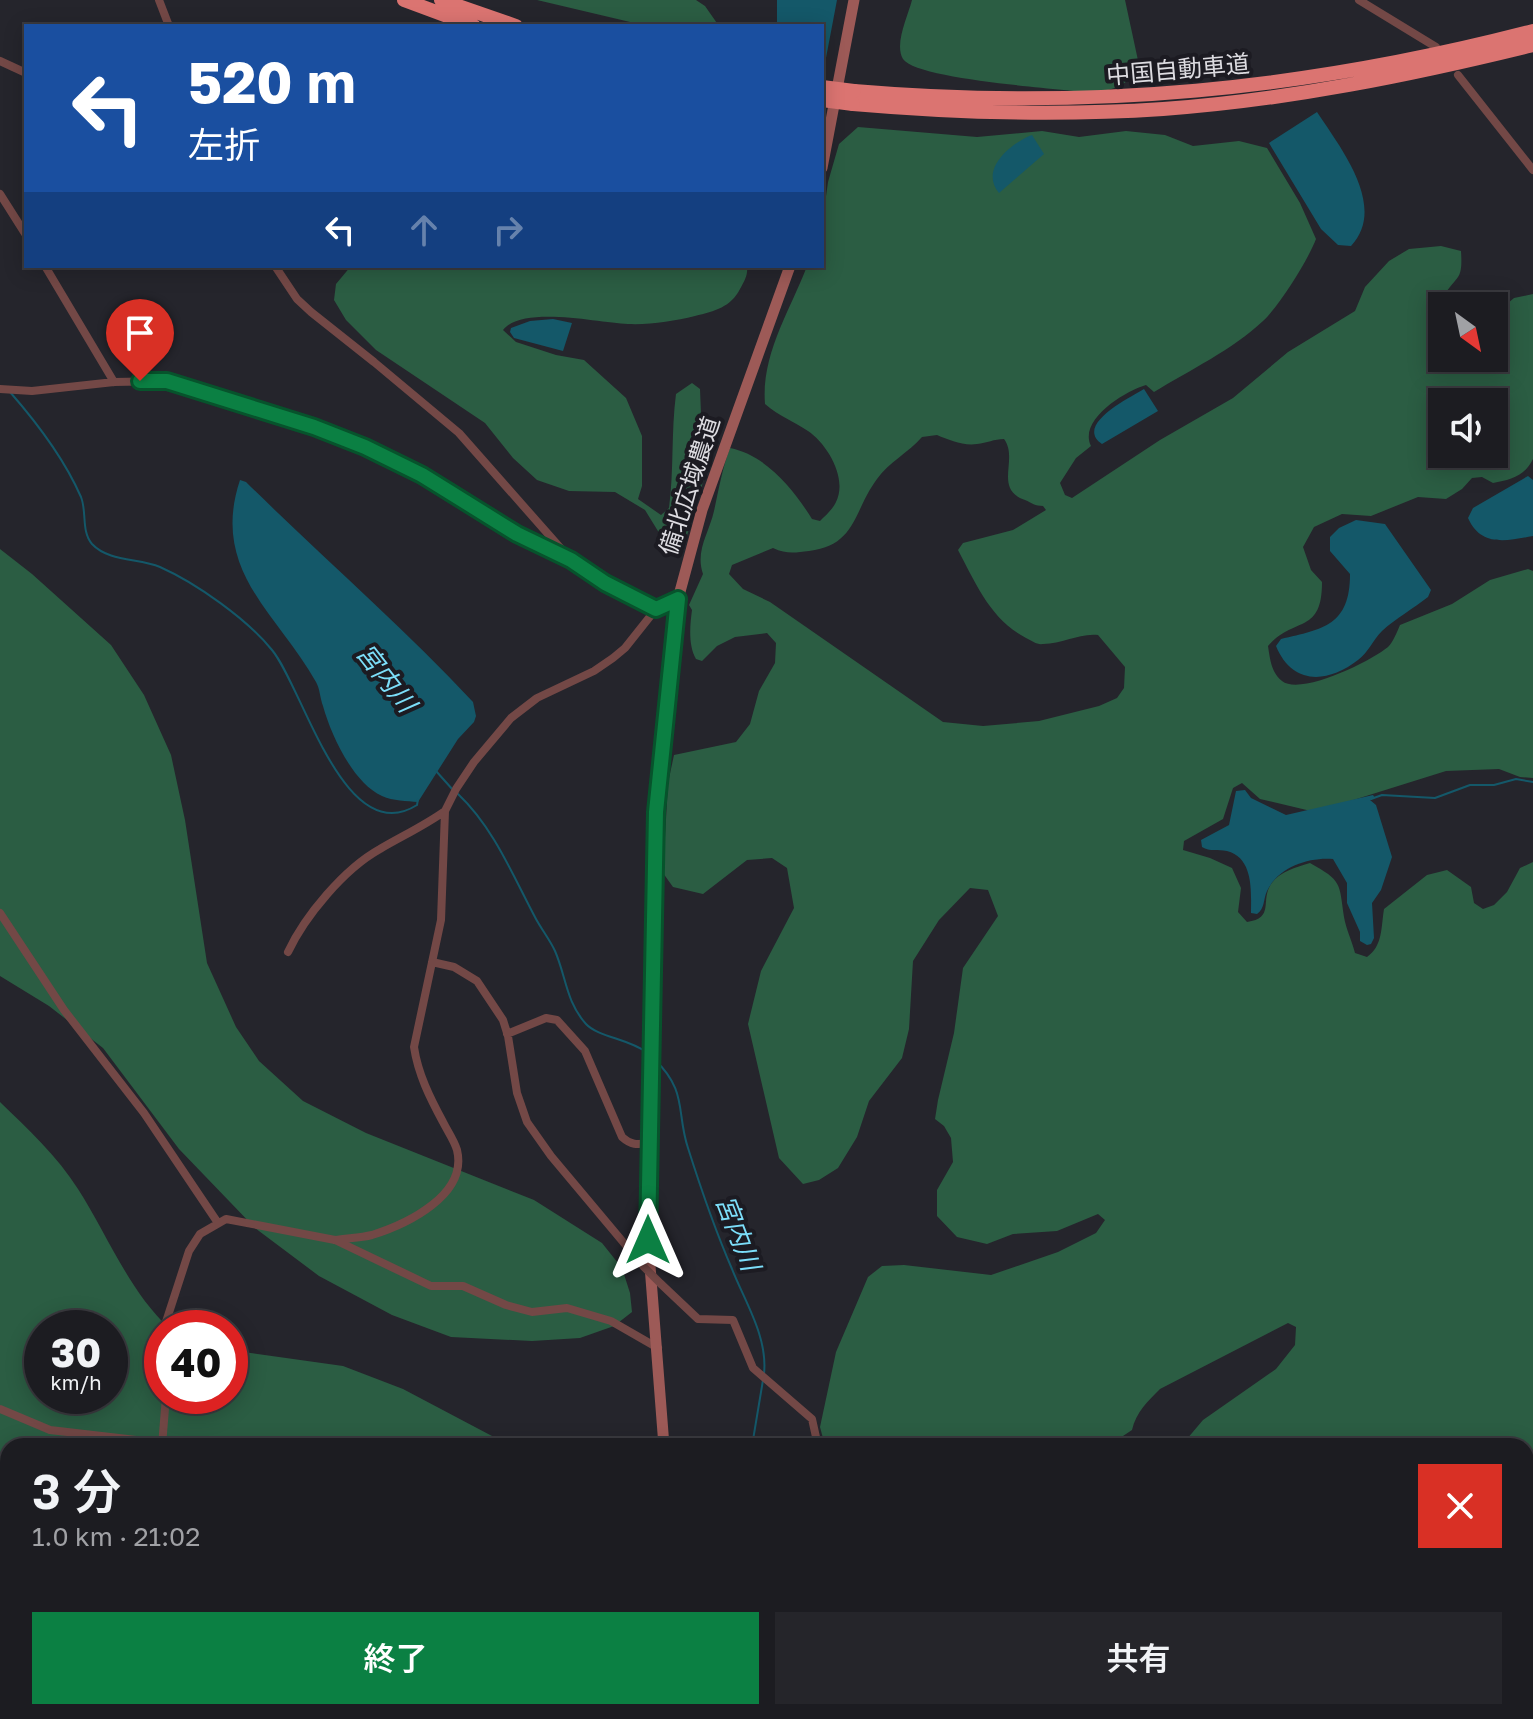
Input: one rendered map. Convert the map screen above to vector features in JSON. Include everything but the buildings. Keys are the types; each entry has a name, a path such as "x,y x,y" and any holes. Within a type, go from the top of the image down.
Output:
{"highway":[{"path":"404,0 469,24"},
{"path":"441,0 510,24"},
{"name":"中国自動車道","path":"824,100 998,100 1165,95 1299,80 1369,68 1533,31"},
{"name":"中国自動車道","path":"824,88 854,98 1000,114 1164,109 1387,78 1533,45"}],"street":[{"path":"159,0 168,24"},
{"path":"824,158 854,0"},
{"path":"1359,0 1436,47"},
{"path":"0,61 24,72"},
{"path":"1458,75 1533,170"},
{"path":"0,194 24,232"},
{"path":"48,268 114,382"},
{"path":"276,268 297,299 311,312 459,433 571,560"},
{"name":"備北広域農道","path":"664,1438 648,1240 649,1065 656,812 678,599 702,510 789,268"},
{"path":"0,389 32,391 114,382 167,381 238,402 352,442 422,475 517,534 571,560 595,577 656,609"},
{"path":"335,1240 388,1230 437,1202 457,1171 453,1139 424,1084 414,1047 441,920 445,811 456,789 511,718 537,698 594,671 613,658 625,648 656,609 678,599"},
{"path":"288,952 303,927 347,874 379,849 396,842 445,811"},
{"path":"0,913 64,1010 144,1113 218,1223"},
{"path":"432,962 454,967 477,981 503,1020 517,1093 527,1122 551,1156 644,1267 698,1319 733,1320 753,1368 812,1419 816,1438"},
{"path":"507,1034 546,1018 557,1020 585,1051 622,1137 637,1145 648,1143"},
{"path":"169,1310 189,1251 200,1234 226,1219 335,1240 431,1286 463,1286 506,1305 532,1312 567,1308 611,1321 658,1348"},
{"path":"0,1409 50,1430 114,1438"},
{"path":"162,1438 164,1414"}],"green space":[{"path":"537,0 696,0 705,6 718,24 639,24"},
{"path":"912,0 1125,0 1139,65 1121,85 1095,93 935,73 914,66 903,59 901,53 901,38"},
{"path":"858,127 977,137 1042,131 1079,137 1126,131 1165,135 1193,146 1239,141 1267,148 1300,203 1316,239 1307,258 1270,314 1238,341 1154,392 1146,385 1127,393 1097,417 1091,426 1091,446 1076,458 1060,483 1065,495 1072,498 1160,440 1233,398 1288,352 1355,311 1365,287 1389,261 1409,249 1441,246 1461,251 1460,273 1447,292 1428,292 1428,372 1508,372 1508,303 1514,298 1533,294 1533,459 1530,465 1516,476 1499,482 1493,483 1482,477 1472,478 1446,499 1418,497 1371,516 1342,514 1314,527 1303,547 1311,570 1322,582 1317,610 1312,618 1287,631 1268,646 1273,669 1282,681 1304,684 1319,681 1379,653 1390,645 1400,625 1452,604 1490,580 1528,569 1533,571 1533,778 1499,769 1446,771 1315,812 1260,799 1242,783 1233,788 1223,819 1184,841 1183,850 1232,868 1241,888 1238,912 1247,922 1256,920 1264,913 1268,890 1279,876 1310,863 1334,879 1355,953 1367,957 1379,942 1384,909 1427,875 1447,870 1471,887 1474,903 1483,909 1494,905 1507,892 1520,868 1533,862 1533,1438 1188,1438 1203,1420 1276,1369 1295,1345 1296,1327 1288,1323 1160,1389 1139,1412 1132,1430 1120,1438 823,1438 820,1427 836,1352 868,1277 882,1266 904,1265 991,1275 1058,1252 1096,1233 1105,1220 1098,1214 1057,1231 1013,1234 987,1244 957,1237 937,1216 937,1190 953,1162 951,1138 935,1119 954,1033 963,968 998,916 988,890 970,888 939,920 913,961 909,1029 902,1058 869,1101 857,1137 838,1168 819,1180 803,1184 779,1158 748,1024 761,971 794,908 787,868 772,858 747,860 703,894 673,887 663,873 668,783 674,755 736,742 750,724 759,691 775,663 776,643 767,633 735,637 717,646 702,661 696,659 692,648 692,610 689,605 703,574 702,550 730,448 755,458 778,475 812,519 820,521 833,507 839,493 834,462 822,444 808,431 765,404 767,368 772,350 806,268 824,268 824,211 839,144","holes":["937,435 967,444 1004,439 1009,455 1010,489 1046,510 1013,530 963,543 958,550 971,576 1003,621 1037,643 1050,644 1098,635 1125,667 1124,688 1117,698 1099,706 1039,721 983,726 943,722 770,602 743,589 729,574 732,565 773,548 799,552 836,542 852,525 882,473 922,437"]},
{"path":"349,268 747,268 745,280 732,300 702,314 636,324 562,317 527,318 503,330 516,342 584,360 626,398 642,436 642,486 638,499 661,515 669,508 676,394 692,383 700,389 701,414 710,422 715,434 686,538 671,540 661,536 645,510 615,492 569,491 537,480 513,458 485,423 376,350 346,320 334,300 336,284"},
{"path":"0,549 111,645 144,695 171,755 185,820 207,963 236,1027 259,1061 303,1101 366,1133 534,1200 602,1243 622,1268 632,1312 614,1326 580,1338 532,1341 451,1337 392,1315 319,1276 255,1228 179,1149 103,1048 49,1006 0,976"},
{"path":"0,1102 42,1143 70,1177 130,1280 153,1310 144,1310 144,1414 248,1414 248,1353 343,1366 403,1389 496,1438 0,1438"}],"water":[{"path":"777,0 837,0 824,68 824,24 777,24"},
{"path":"1317,112 1348,159 1363,196 1365,214 1361,230 1351,246 1338,245 1321,229 1269,143"},
{"path":"1032,135 1044,154 999,193 994,184 995,166 1015,144"},
{"path":"553,319 572,323 563,351 514,338 510,332 511,328 530,321"},
{"path":"1144,389 1158,411 1102,444 1095,437 1099,421 1117,405"},
{"path":"1528,476 1533,480 1533,536 1495,540 1480,534 1468,518 1473,508"},
{"path":"240,480 246,482 389,618 473,702 474,722 458,739 418,802 382,796 362,781 345,757 332,730 316,682 252,589 234,540 233,512"},
{"path":"1356,520 1385,524 1431,590 1428,597 1387,626 1362,657 1346,668 1323,676 1301,674 1291,668 1276,646 1281,639 1322,627 1340,614 1349,591 1350,574 1330,551 1330,537 1339,528"},
{"path":"1245,790 1251,798 1286,815 1373,795 1375,798 1370,800 1376,805 1392,857 1381,890 1372,903 1374,938 1371,944 1360,941 1360,932 1347,903 1347,883 1333,859 1304,862 1286,870 1267,891 1260,912 1251,913 1249,877 1242,861 1227,851 1205,849 1201,840 1229,825 1236,791"}],"waterway":[{"name":"宮内川","path":"10,392 31,416 67,469 81,497 86,533 92,544 115,557 152,564 174,574 205,592 249,626 272,650 284,669 329,759 347,786 368,805 391,813 417,805 418,799"},
{"name":"宮内川","path":"436,771 453,790"},
{"path":"1371,799 1382,795 1435,798 1470,785 1494,785 1516,779 1533,782"},
{"name":"宮内川","path":"458,794 471,807 502,853 555,951 579,1016 591,1028 646,1052"},
{"name":"宮内川","path":"654,1059 677,1092 684,1135 703,1194 759,1333 764,1374"},
{"name":"宮内川","path":"753,1438 763,1380"}],"route":[{"path":"140,381 167,381 314,427 365,447 422,475 536,545 571,560 627,596 656,609 678,599 656,812 648,1240"}]}
